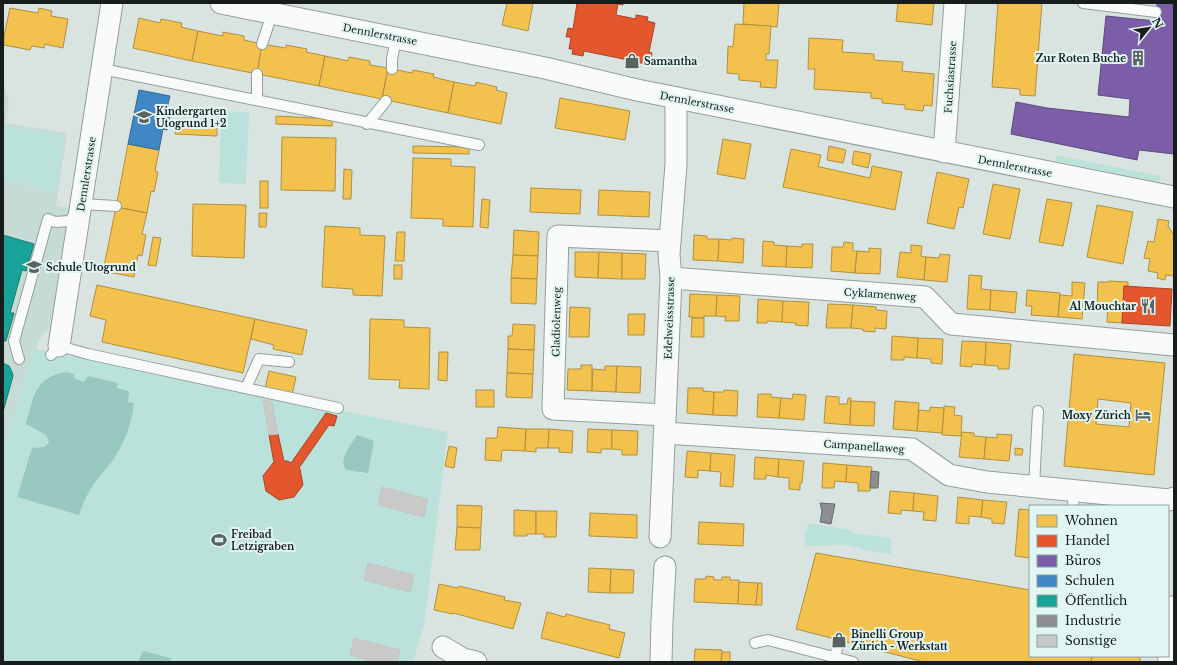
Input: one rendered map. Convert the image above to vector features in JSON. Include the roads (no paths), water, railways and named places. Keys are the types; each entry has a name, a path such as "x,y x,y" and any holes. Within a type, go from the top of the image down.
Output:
{"street":[{"name":"Dennlerstrasse","path":"55,350 81,204 112,3"},
{"name":"Dennlerstrasse","path":"221,3 545,68 676,98 1174,197"},
{"name":"Fuchsiastrasse","path":"944,152 955,3"},
{"name":"Edelweissstrasse","path":"660,538 671,278 670,241 676,164 676,98"},
{"name":"Gladiolenweg","path":"665,424 554,409 558,236 670,241"},
{"name":"Cyklamenweg","path":"671,278 925,297 951,324 1174,346"},
{"name":"Campanellaweg","path":"665,424 912,449 949,475 987,482 1034,486 1073,498 1169,500 1174,498"},
{"path":"662,662 662,621 665,566"},
{"path":"1169,662 1174,607"},
{"path":"444,647 463,659 476,662"}],"lane":[{"path":"1083,3 1156,12"},
{"path":"262,44 272,14"},
{"path":"392,69 392,59 396,38"},
{"path":"102,69 367,124 479,145"},
{"path":"257,74 257,100"},
{"path":"367,124 386,101"},
{"path":"19,359 14,341 48,219 55,222 70,221 81,204 116,206"},
{"path":"55,350 88,354 338,408"},
{"path":"246,388 259,359 288,362"},
{"path":"1034,486 1038,411"},
{"path":"755,643 768,640 853,662"},
{"path":"835,657 839,640"}],"place":[{"name":"Zur Roten Buche","path":"1138,58"},
{"name":"Samantha","path":"632,61"},
{"name":"Kindergarten Utogrund 1+2","path":"144,117"},
{"name":"Schule Utogrund","path":"34,267"},
{"name":"Al Mouchtar","path":"1148,306"},
{"name":"Moxy Zürich","path":"1143,415"},
{"name":"Freibad Letzigraben","path":"219,540"},
{"name":"Binelli Group Zürich - Werkstatt","path":"839,640"}]}
